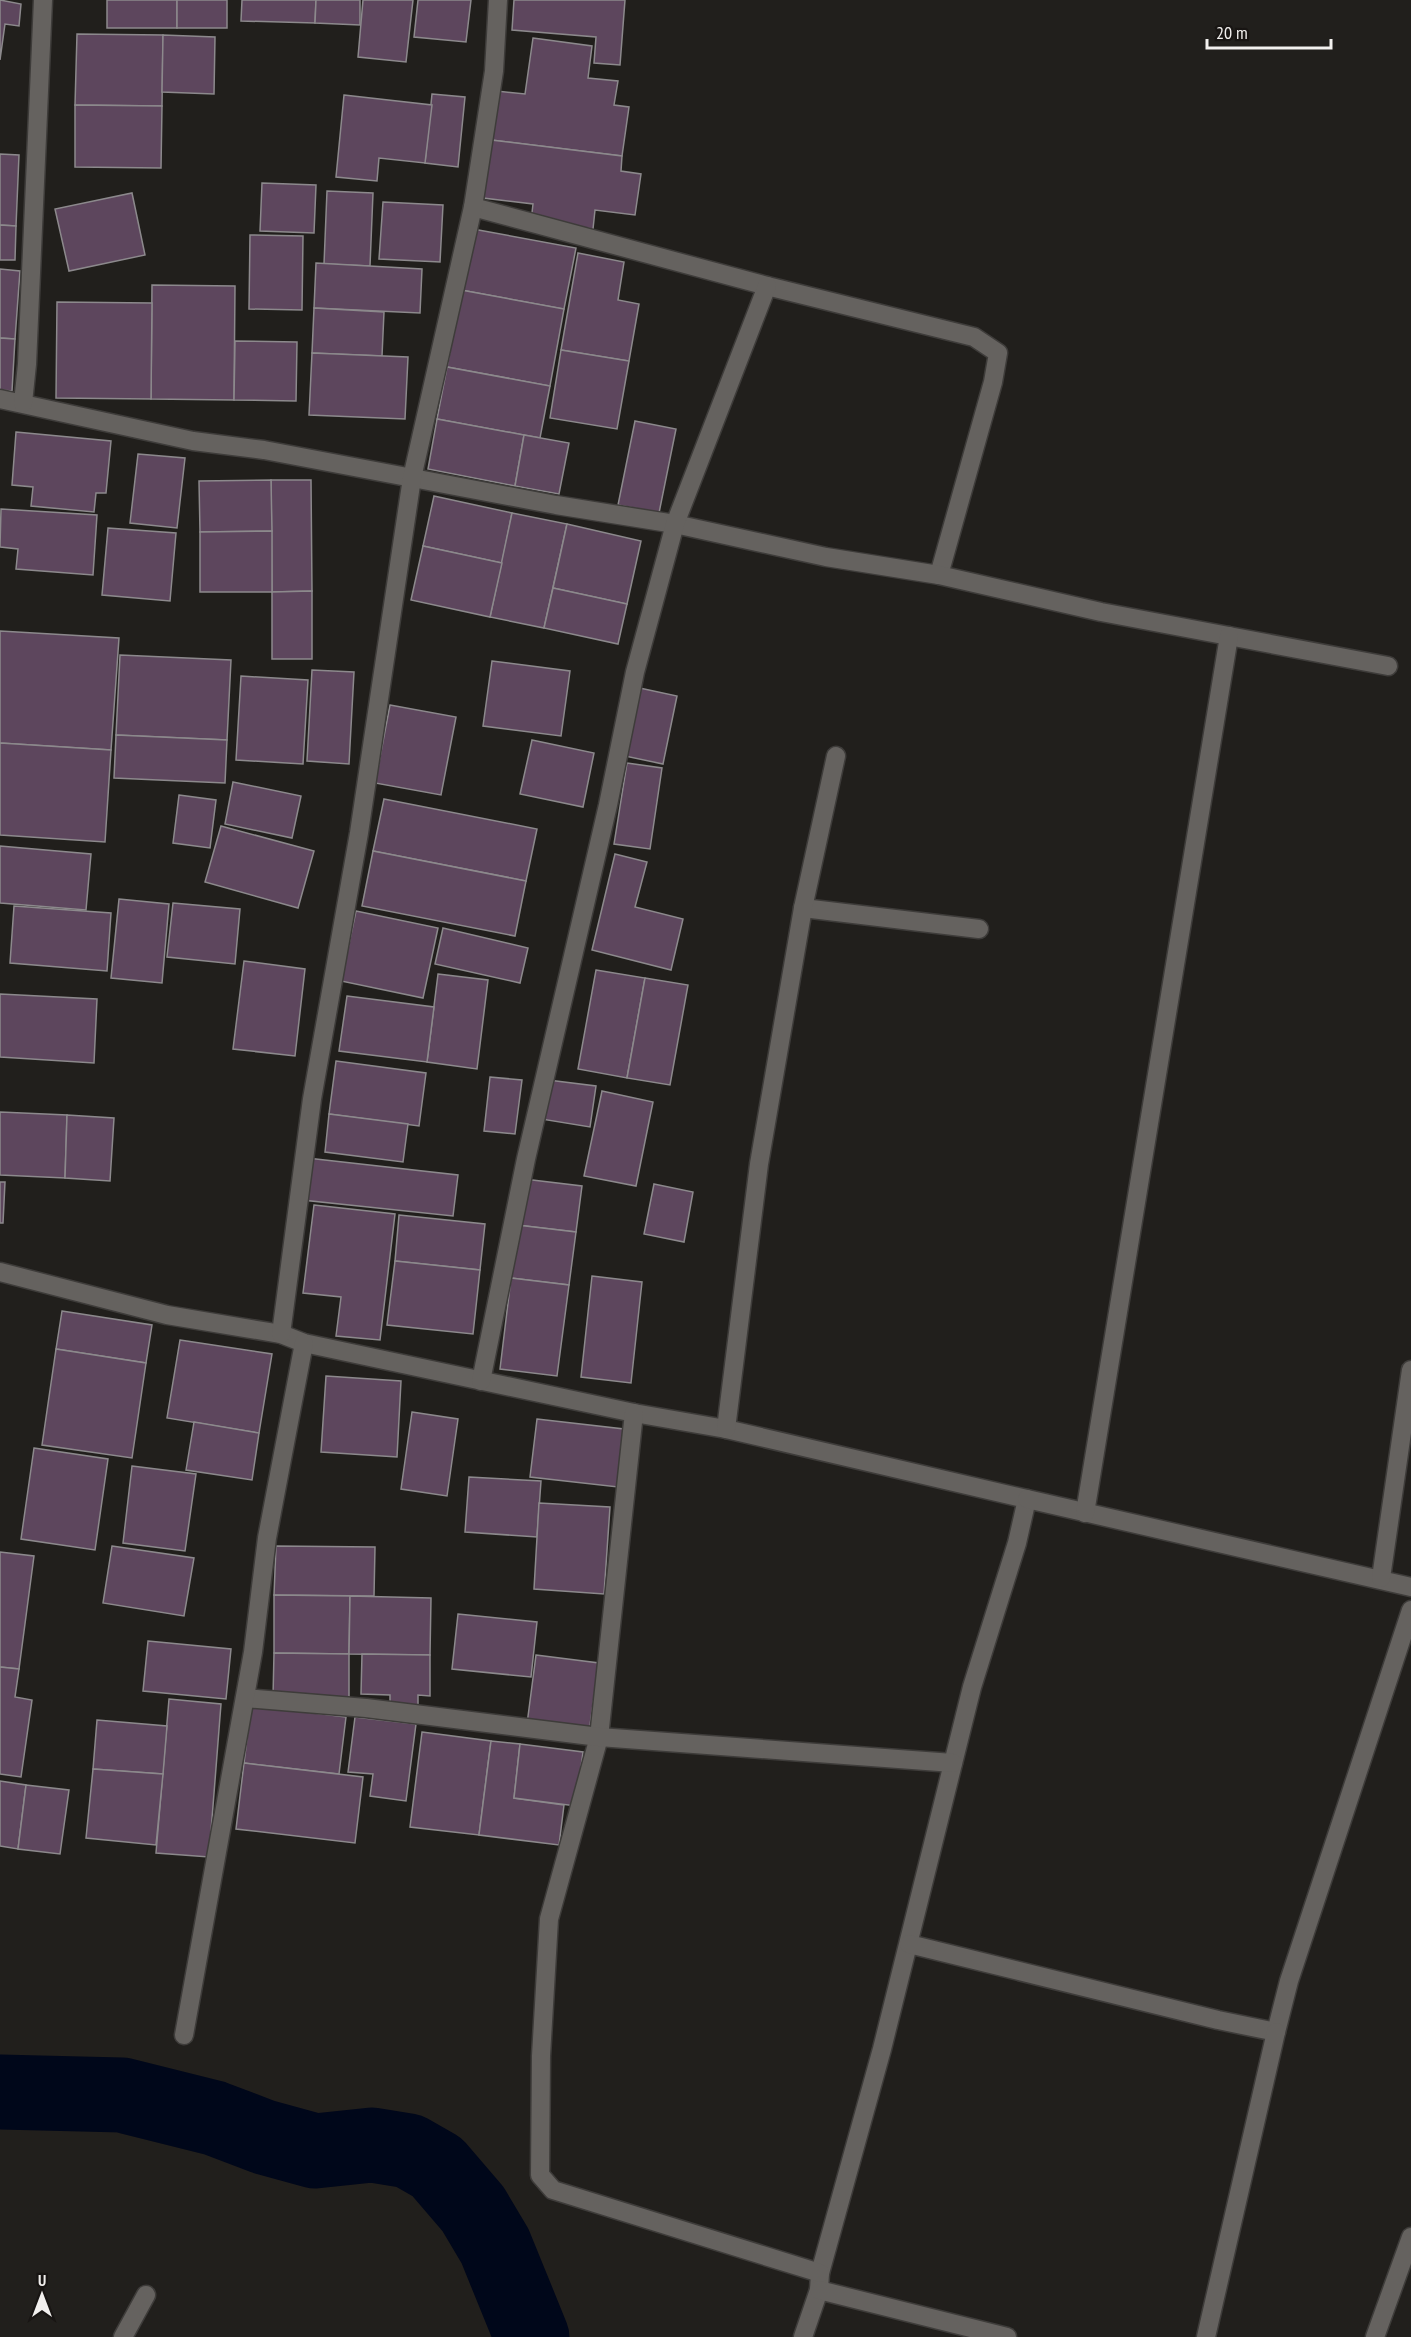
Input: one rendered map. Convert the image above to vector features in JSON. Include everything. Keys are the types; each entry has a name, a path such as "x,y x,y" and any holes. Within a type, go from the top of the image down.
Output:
{"street":[{"path":"23,403 44,0"},
{"path":"281,1334 312,1099 359,833 412,478 474,207 494,71 498,0"},
{"path":"474,207 767,286 974,337 998,353 993,382 939,575"},
{"path":"481,1381 526,1159 608,805 635,672 675,524 767,286"},
{"path":"0,399 193,441 264,450 675,524 826,557 939,575 1101,612 1388,666"},
{"path":"1085,1513 1229,636"},
{"path":"726,1429 759,1164 803,908 837,756"},
{"path":"803,908 979,929"},
{"path":"0,1272 167,1315 281,1334 304,1343 481,1381 634,1413 726,1429 1085,1513 1381,1578 1411,1587"},
{"path":"184,2035 245,1698 267,1538 304,1343"},
{"path":"1381,1578 1411,1370"},
{"path":"634,1413 599,1737 549,1919 541,2056 540,2175 553,2190 819,2282 1007,2337"},
{"path":"802,2337 819,2282 909,1944 972,1687 1017,1543 1027,1499"},
{"path":"1206,2337 1289,1982 1411,1610"},
{"path":"245,1698 366,1708 599,1737 953,1763"},
{"path":"909,1944 1218,2020 1276,2032"},
{"path":"1375,2337 1411,2237"},
{"path":"123,2337 146,2295"}],"building":[{"path":"0,0 21,4 19,26 5,24 0,60"},
{"path":"107,0 177,0 177,28 107,28"},
{"path":"177,0 227,0 227,28 177,28"},
{"path":"242,0 316,0 315,23 241,21"},
{"path":"316,0 360,0 360,25 315,23"},
{"path":"363,0 413,0 406,62 358,57"},
{"path":"418,0 471,0 466,42 414,37"},
{"path":"514,0 625,0 620,65 594,63 596,37 512,30"},
{"path":"77,34 163,35 162,106 75,105"},
{"path":"163,35 215,37 214,94 162,92"},
{"path":"533,38 592,46 588,78 618,81 614,105 629,107 622,156 491,140 497,91 525,94"},
{"path":"432,94 465,97 458,167 425,163"},
{"path":"344,95 432,105 425,163 379,158 377,181 336,177"},
{"path":"75,105 162,106 161,168 75,167"},
{"path":"491,140 622,156 621,171 641,174 635,215 595,210 593,229 531,221 533,204 483,198"},
{"path":"0,154 19,155 16,226 0,225"},
{"path":"262,183 316,185 314,233 260,231"},
{"path":"327,191 373,193 370,266 324,264"},
{"path":"132,193 145,255 69,271 55,209"},
{"path":"383,202 443,205 440,262 379,259"},
{"path":"0,225 16,226 15,260 0,260"},
{"path":"473,229 576,248 564,309 461,290"},
{"path":"250,235 303,236 302,310 249,309"},
{"path":"578,253 624,262 618,300 639,304 629,361 561,350"},
{"path":"316,263 422,269 420,313 314,308"},
{"path":"0,269 20,271 15,339 0,338"},
{"path":"152,285 235,286 234,400 151,399"},
{"path":"461,290 564,309 550,386 447,367"},
{"path":"57,302 152,303 151,399 56,398"},
{"path":"314,308 384,312 382,356 312,353"},
{"path":"0,338 15,339 12,391 0,390"},
{"path":"235,341 297,342 296,401 234,400"},
{"path":"561,350 629,361 617,429 550,418"},
{"path":"312,353 408,357 405,419 309,415"},
{"path":"447,367 550,386 540,438 437,419"},
{"path":"437,419 524,435 515,486 428,469"},
{"path":"635,421 676,429 659,513 618,505"},
{"path":"16,432 111,441 106,493 96,493 94,512 31,506 33,487 12,485"},
{"path":"524,435 569,443 559,494 515,486"},
{"path":"138,454 185,458 177,528 130,523"},
{"path":"271,480 311,480 312,591 272,592"},
{"path":"271,480 272,531 200,532 199,481"},
{"path":"434,496 512,513 502,563 423,546"},
{"path":"1,509 97,515 93,575 16,569 18,549 0,547"},
{"path":"512,513 567,524 544,628 490,617"},
{"path":"567,524 641,541 627,604 553,588"},
{"path":"108,528 176,533 170,601 102,595"},
{"path":"272,531 272,592 200,592 200,532"},
{"path":"423,546 502,563 490,617 411,600"},
{"path":"553,588 627,604 618,644 544,628"},
{"path":"312,591 312,659 272,659 272,592"},
{"path":"0,631 119,638 111,750 0,743"},
{"path":"120,655 231,660 227,740 116,735"},
{"path":"492,661 570,671 561,736 483,726"},
{"path":"312,670 354,672 349,764 307,761"},
{"path":"241,676 308,680 303,764 236,760"},
{"path":"635,687 677,696 663,764 620,755"},
{"path":"390,705 456,717 441,795 375,783"},
{"path":"116,735 227,740 225,783 114,778"},
{"path":"532,740 594,753 583,807 520,794"},
{"path":"0,743 111,750 105,842 0,835"},
{"path":"627,763 662,768 650,849 614,844"},
{"path":"233,782 301,796 292,838 225,824"},
{"path":"179,795 216,800 210,848 173,843"},
{"path":"384,799 537,829 526,881 373,851"},
{"path":"221,826 314,851 298,908 205,882"},
{"path":"0,846 91,854 86,910 0,903"},
{"path":"373,851 526,881 515,936 362,906"},
{"path":"615,854 647,862 635,907 683,919 671,970 592,950"},
{"path":"119,899 169,904 162,983 111,978"},
{"path":"173,903 240,909 235,964 167,957"},
{"path":"14,906 111,913 107,971 10,963"},
{"path":"356,911 438,928 423,998 341,981"},
{"path":"443,928 528,948 520,983 435,964"},
{"path":"244,961 305,969 295,1056 233,1049"},
{"path":"596,970 645,978 627,1078 578,1069"},
{"path":"438,974 488,980 477,1069 427,1062"},
{"path":"645,978 688,985 670,1085 627,1078"},
{"path":"0,994 97,999 94,1063 0,1057"},
{"path":"347,996 434,1007 427,1062 339,1051"},
{"path":"336,1061 426,1073 419,1126 329,1114"},
{"path":"490,1077 522,1080 515,1134 484,1131"},
{"path":"548,1080 596,1086 590,1127 541,1119"},
{"path":"602,1091 653,1102 636,1186 584,1176"},
{"path":"0,1112 67,1115 65,1178 0,1175"},
{"path":"329,1114 408,1124 403,1162 325,1152"},
{"path":"67,1115 114,1118 110,1181 65,1178"},
{"path":"307,1158 458,1175 453,1216 302,1200"},
{"path":"524,1179 582,1186 576,1232 517,1225"},
{"path":"0,1182 5,1182 3,1223 0,1223"},
{"path":"654,1184 693,1192 684,1242 644,1234"},
{"path":"314,1205 395,1214 380,1340 336,1336 341,1297 303,1293"},
{"path":"399,1215 485,1224 480,1270 395,1261"},
{"path":"517,1225 576,1232 569,1285 511,1278"},
{"path":"395,1261 480,1270 473,1334 387,1325"},
{"path":"592,1276 642,1282 631,1383 581,1377"},
{"path":"511,1278 569,1285 557,1376 500,1369"},
{"path":"62,1311 152,1325 146,1363 56,1349"},
{"path":"180,1340 272,1354 259,1433 167,1418"},
{"path":"56,1349 146,1363 132,1458 42,1445"},
{"path":"326,1376 401,1381 397,1457 321,1452"},
{"path":"412,1412 458,1419 447,1496 401,1489"},
{"path":"537,1419 624,1429 618,1487 530,1477"},
{"path":"194,1422 259,1433 252,1480 186,1470"},
{"path":"34,1448 108,1459 95,1550 21,1539"},
{"path":"132,1466 196,1474 185,1551 123,1543"},
{"path":"469,1477 541,1481 537,1537 465,1532"},
{"path":"539,1503 610,1507 604,1594 534,1589"},
{"path":"112,1546 194,1558 184,1616 103,1603"},
{"path":"276,1546 375,1547 374,1596 274,1595"},
{"path":"0,1552 34,1556 19,1669 0,1667"},
{"path":"274,1595 350,1596 349,1654 274,1653"},
{"path":"350,1596 431,1598 430,1655 349,1654"},
{"path":"458,1614 537,1622 531,1677 452,1669"},
{"path":"148,1641 231,1649 226,1699 143,1691"},
{"path":"274,1653 349,1654 349,1697 273,1697"},
{"path":"362,1654 430,1655 430,1696 418,1695 418,1710 390,1710 390,1695 361,1694"},
{"path":"536,1655 599,1663 589,1732 527,1724"},
{"path":"0,1667 19,1669 15,1697 32,1700 21,1777 0,1774"},
{"path":"169,1699 221,1704 209,1857 156,1853"},
{"path":"251,1705 346,1717 339,1774 244,1763"},
{"path":"355,1717 416,1724 406,1801 370,1796 373,1774 348,1772"},
{"path":"97,1720 167,1726 163,1774 93,1769"},
{"path":"422,1732 491,1741 479,1835 410,1827"},
{"path":"491,1741 520,1744 514,1798 564,1805 559,1845 479,1835"},
{"path":"520,1744 583,1752 576,1806 514,1798"},
{"path":"244,1763 363,1777 355,1843 236,1829"},
{"path":"93,1769 163,1774 156,1845 86,1838"},
{"path":"0,1781 26,1785 18,1849 0,1846"},
{"path":"26,1785 69,1790 60,1854 18,1849"}],"waterway":[{"path":"0,2092 122,2095 214,2118 264,2137 315,2151 372,2145 409,2151 437,2167 473,2209 495,2246 532,2337"}]}
